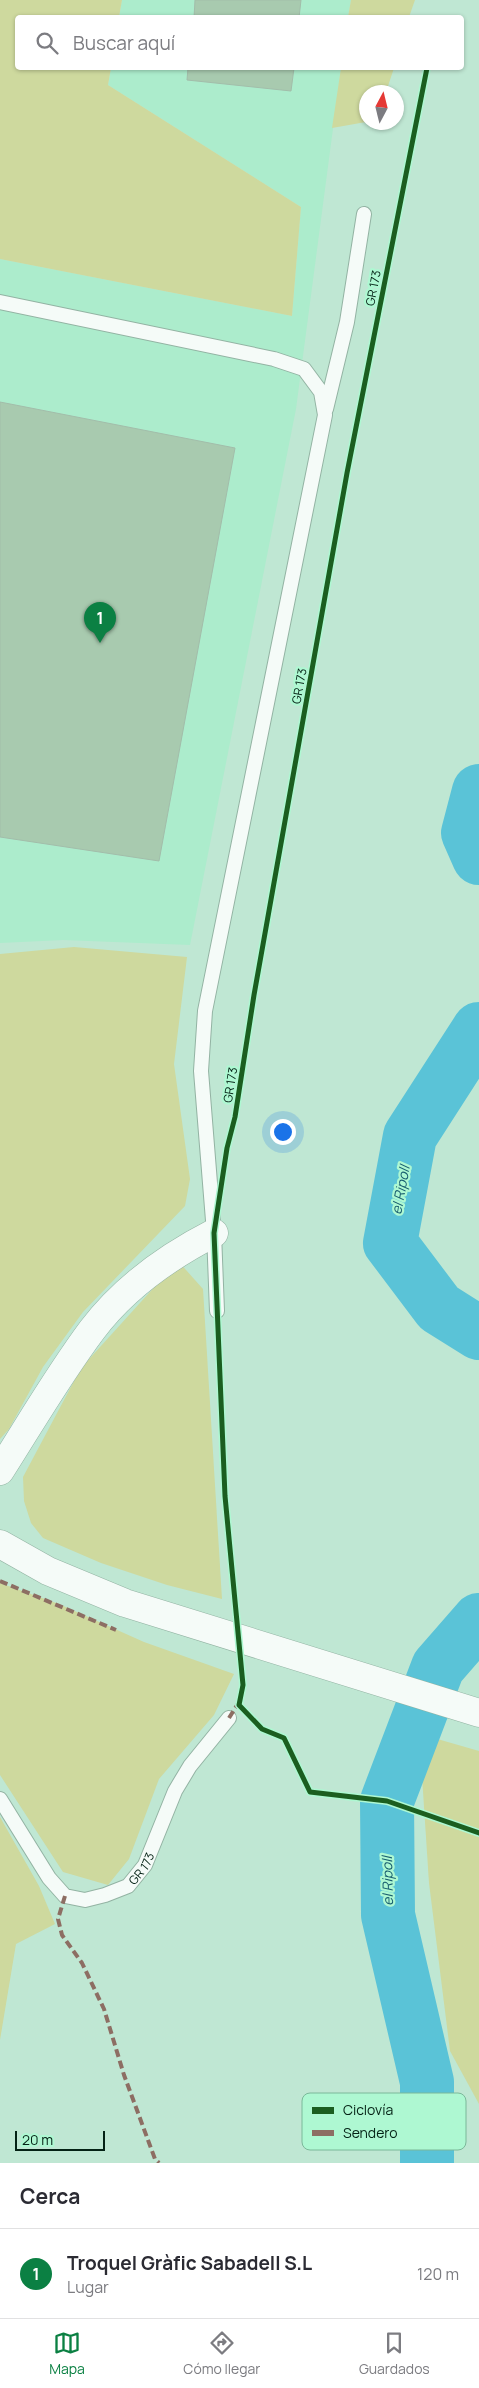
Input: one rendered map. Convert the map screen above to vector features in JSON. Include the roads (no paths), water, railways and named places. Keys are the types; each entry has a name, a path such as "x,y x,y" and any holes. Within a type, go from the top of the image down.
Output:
{"main road":[{"path":"0,1471 98,1323 120,1299 150,1273 191,1245 214,1233"},
{"path":"0,1544 48,1571 125,1603 479,1713"}],"lane":[{"path":"217,1311 214,1233 201,1071 205,1011 325,415 347,322 364,214"},
{"path":"0,302 274,359 304,369 321,392 325,415"},
{"name":"GR 173","path":"0,1799 49,1878 65,1896 85,1900 105,1895 128,1886 145,1865 175,1791 190,1766 229,1718"}],"waterway":[{"name":"el Ripoll","path":"479,791 468,833 479,858"},
{"name":"el Ripoll","path":"479,1029 410,1136 390,1243 439,1308 479,1333"},
{"name":"el Ripoll","path":"427,2093 427,2082 388,1915 387,1801 438,1667 479,1620"},
{"name":"el Ripoll","path":"427,2150 427,2163"}],"place":[{"name":"Troquel Gràfic Sabadell S.L","path":"100,643"}]}
